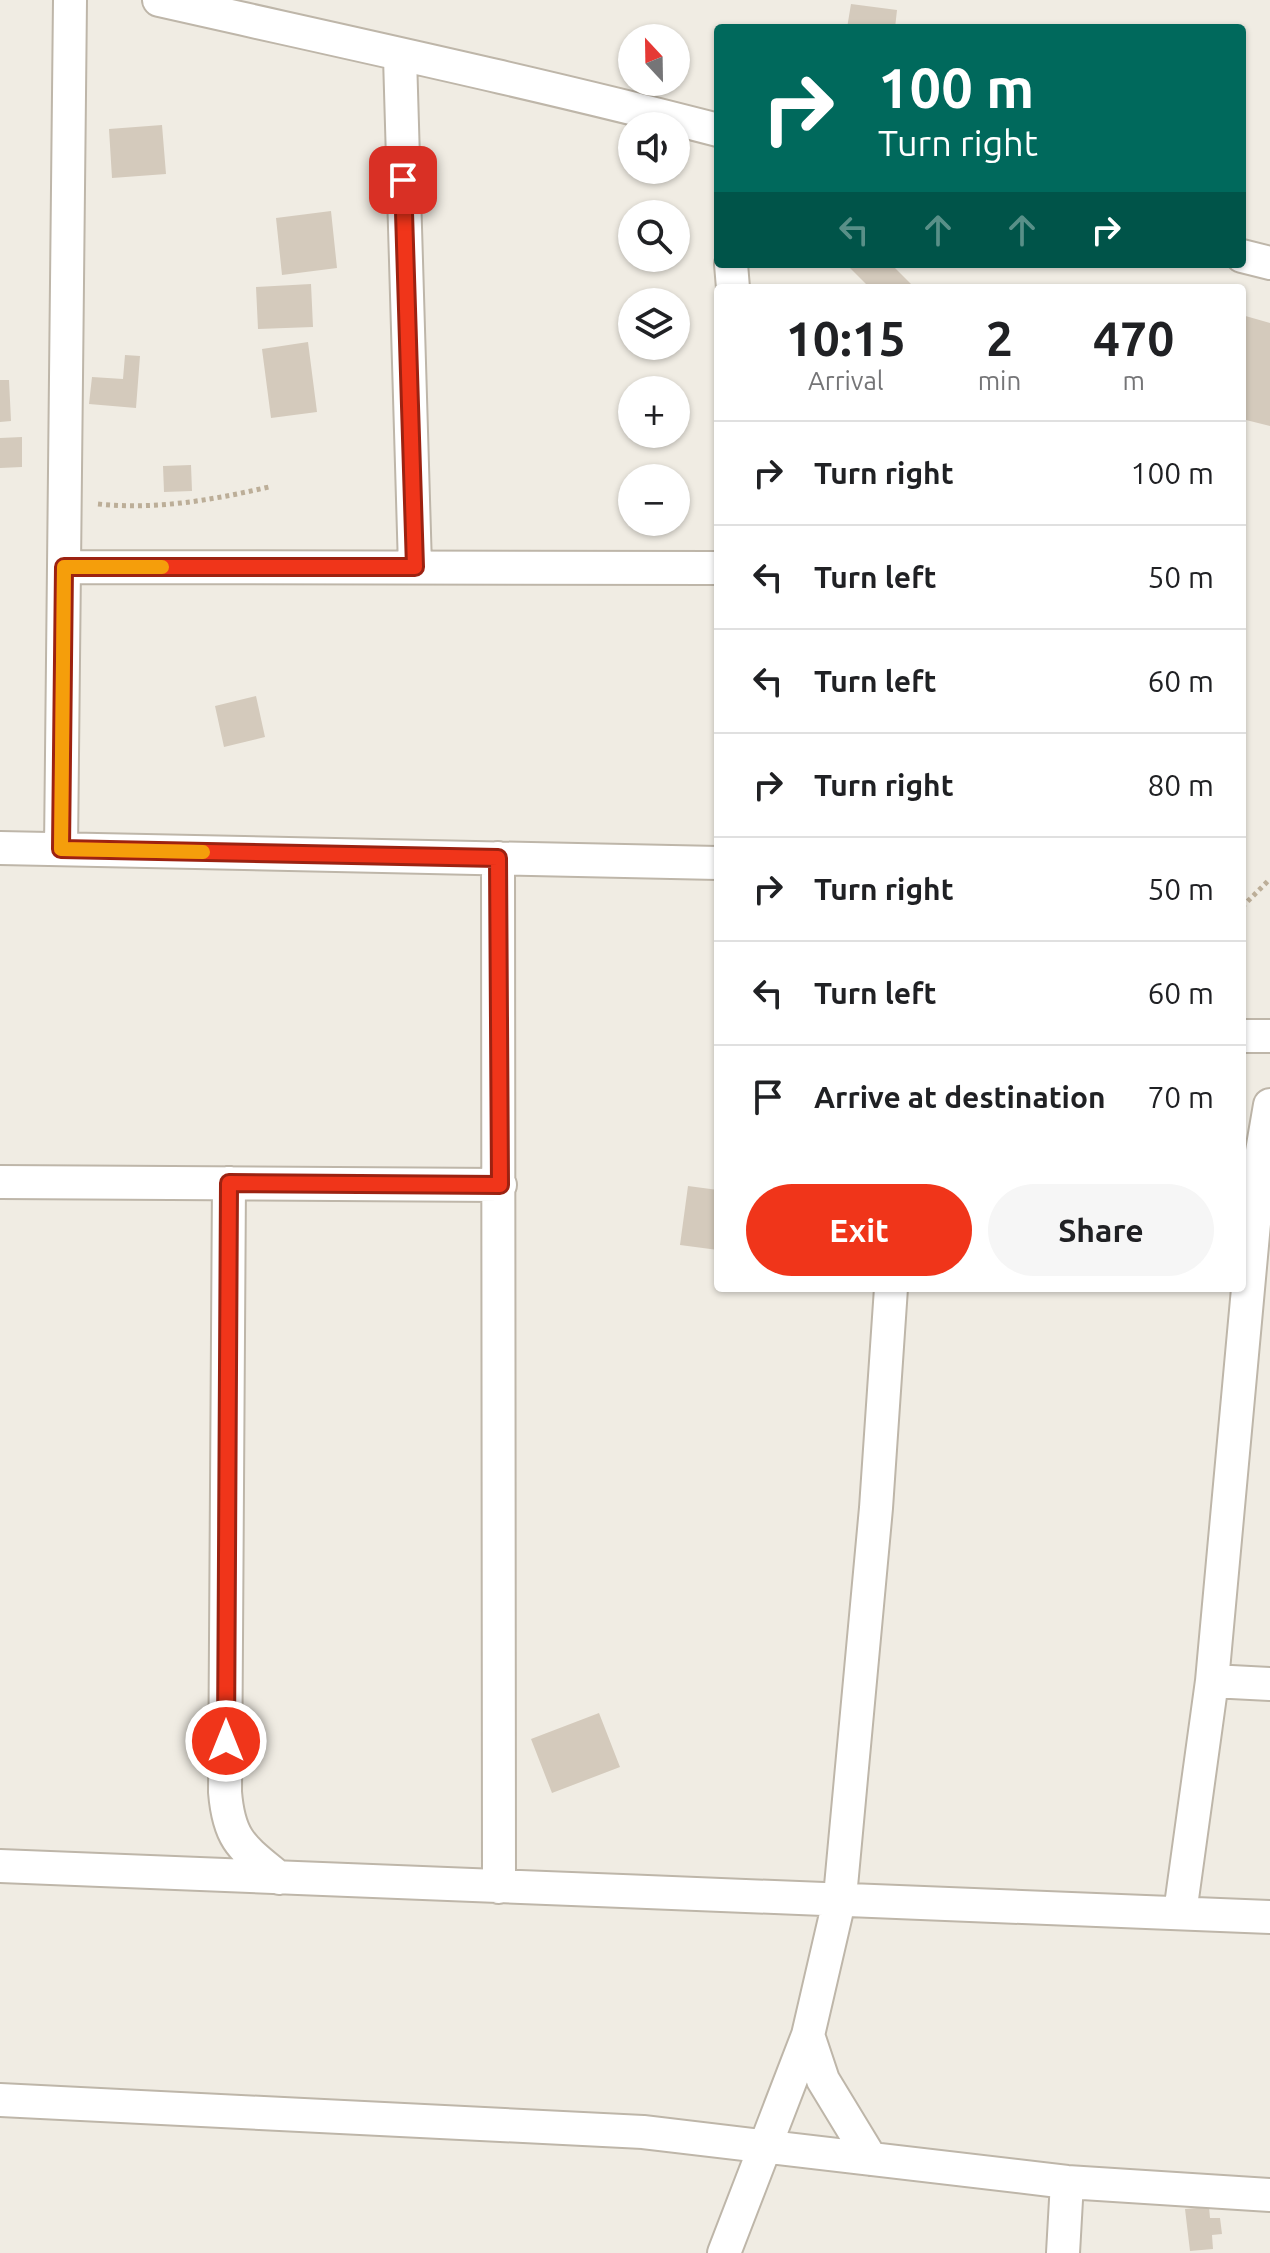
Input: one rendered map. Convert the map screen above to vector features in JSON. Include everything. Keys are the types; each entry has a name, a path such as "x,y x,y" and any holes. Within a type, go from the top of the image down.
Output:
{"street":[{"path":"61,849 70,0"},
{"path":"159,0 400,57 546,86 714,129"},
{"path":"400,57 415,567"},
{"path":"1246,257 1270,263"},
{"path":"64,567 714,568"},
{"path":"0,848 714,863"},
{"path":"498,858 499,1887"},
{"path":"1246,1036 1270,1036"},
{"path":"1180,1913 1212,1681 1259,1169 1270,1105"},
{"path":"0,1182 500,1185"},
{"path":"229,1183 225,1792 228,1823 238,1845 279,1878"},
{"path":"724,2253 808,2035 840,1897 876,1508 891,1292"},
{"path":"1212,1681 1270,1684"},
{"path":"0,1866 499,1887 840,1897 1270,1917"},
{"path":"808,2035 823,2080 871,2159"},
{"path":"0,2100 643,2132 1067,2182 1270,2195"},
{"path":"1063,2253 1067,2182"}],"path":[{"path":"65,500 122,507 198,503 269,487"},
{"path":"1246,903 1270,879"}],"building":[{"path":"851,4 897,10 895,24 848,24"},
{"path":"162,125 166,174 112,178 109,129"},
{"path":"331,211 337,268 282,275 276,218"},
{"path":"850,268 895,268 911,284 866,284"},
{"path":"311,284 313,327 258,329 256,287"},
{"path":"1246,316 1270,323 1270,426 1246,420"},
{"path":"308,342 317,412 271,418 262,349"},
{"path":"125,355 140,356 136,408 89,404 92,377 123,379"},
{"path":"0,380 9,380 11,421 0,422"},
{"path":"22,437 22,467 0,468 0,438"},
{"path":"191,465 192,491 164,492 163,466"},
{"path":"256,696 265,737 224,747 215,706"},
{"path":"688,1186 714,1189 714,1249 680,1245"},
{"path":"599,1713 620,1767 552,1793 531,1739"},
{"path":"1209,2207 1210,2218 1220,2218 1222,2234 1212,2235 1213,2249 1190,2251 1185,2209"}],"slow traffic":[{"path":"162,567 64,567 61,849 203,852"}],"route":[{"path":"226,1741 229,1183 500,1185 498,858 61,849 64,567 415,567 403,180"}]}
